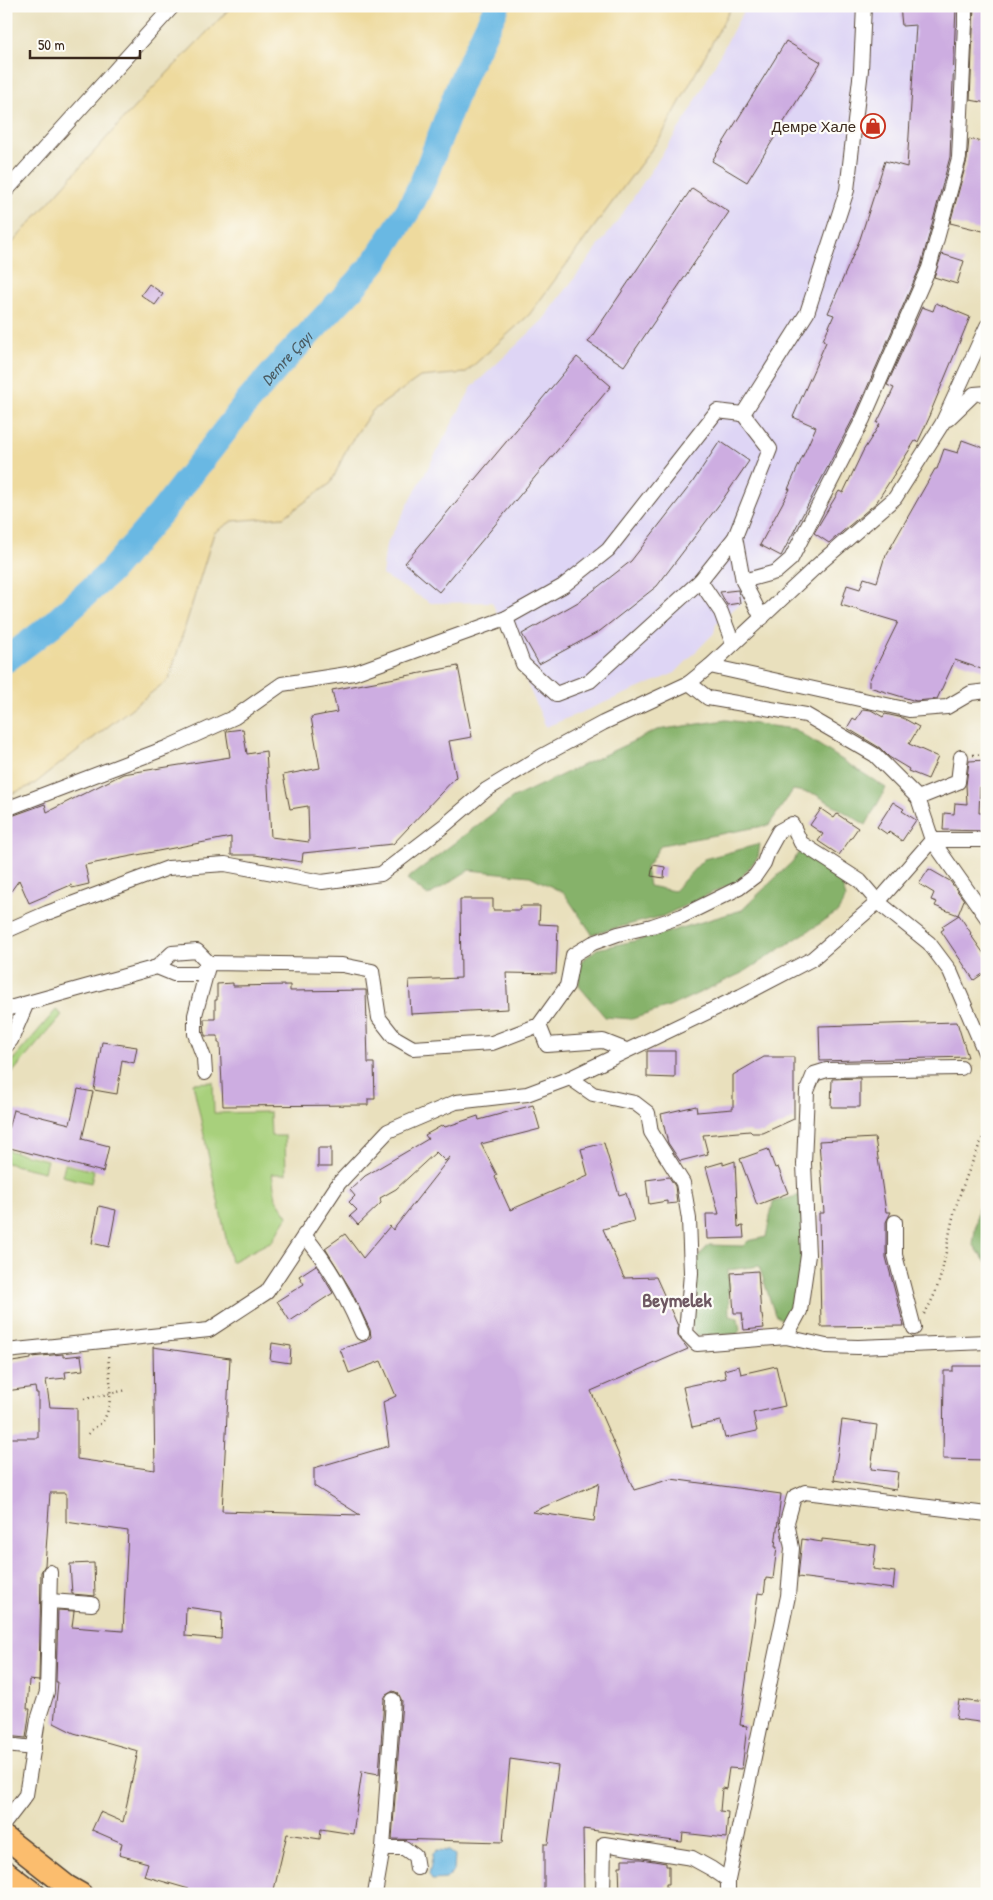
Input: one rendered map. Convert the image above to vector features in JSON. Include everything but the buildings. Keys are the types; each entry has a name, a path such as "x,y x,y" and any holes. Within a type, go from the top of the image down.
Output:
{"highway":[{"path":"6,1838 67,1886 81,1894"},
{"path":"6,1872 34,1894"}],"street":[{"path":"6,191 174,6"},
{"path":"743,414 807,313 847,190 861,70 864,6"},
{"path":"743,581 776,572 791,558 863,419 929,268 959,158 965,6"},
{"path":"6,931 47,913 168,868 225,864 322,882 381,874 445,825 486,790 542,756 603,723 689,683 710,666 821,562 895,498 942,424 987,326"},
{"path":"942,424 974,394 987,393"},
{"path":"6,809 166,748 235,718 282,684 354,673 506,618 563,586 608,550 717,411 743,414 770,449 736,536 700,582 590,681 556,694 523,664 506,618"},
{"path":"736,536 743,581 762,618"},
{"path":"700,582 721,612 733,644"},
{"path":"710,666 909,710 947,707 971,693 987,690"},
{"path":"689,683 708,698 806,715 875,755 918,798 932,840 987,918"},
{"path":"918,798 958,782 961,757"},
{"path":"6,1009 26,1005 157,967 172,953 197,951 209,963 342,965 372,971 379,1018 394,1038 413,1048 492,1043 539,1026 568,986 573,955 593,943 618,934 652,926 682,916 739,888 755,876 779,831 792,824 801,843 860,881 878,902 929,943 950,970 987,1057"},
{"path":"6,1351 209,1330 267,1292 339,1183 388,1131 456,1102 526,1094 570,1078 741,996 812,959 878,902 932,840 987,840"},
{"path":"157,967 174,974 200,974 209,963"},
{"path":"205,1073 204,1058 195,1034 195,1016 209,963"},
{"path":"6,1046 11,1040 26,1005"},
{"path":"539,1026 547,1045 603,1042 626,1050"},
{"path":"786,1338 800,1311 808,1255 804,1164 807,1091 814,1074 828,1070 961,1068"},
{"path":"570,1078 593,1094 635,1103 648,1113 652,1132 683,1183 688,1219 691,1273 686,1333 697,1344 786,1338 826,1346 858,1347 987,1342"},
{"path":"895,1222 895,1255 914,1328"},
{"path":"304,1235 320,1254 352,1309 362,1333"},
{"path":"728,1887 788,1596 792,1548 787,1522 794,1498 805,1492 987,1514"},
{"path":"8,1815 26,1796 38,1720 47,1692 50,1572"},
{"path":"50,1600 92,1604"},
{"path":"375,1894 383,1848 394,1700"},
{"path":"6,1745 34,1748"},
{"path":"603,1894 604,1844 692,1858 712,1869 728,1887"},
{"path":"383,1848 404,1848 415,1856 417,1868"}],"path":[{"path":"914,1328 931,1304 941,1278 955,1209 987,1126"},
{"path":"88,1434 102,1423 108,1410 110,1394 107,1342"},
{"path":"84,1399 127,1390"}],"shaded area":[{"path":"746,6 961,6 951,178 925,269 816,503 785,560 753,593 716,624 714,633 675,673 546,727 492,602 431,603 382,575 386,545 472,387 543,320 621,216 688,115"}],"green space":[{"path":"726,720 794,729 886,788 866,825 815,794 793,790 769,825 661,845 646,868 649,886 674,891 704,859 760,844 758,857 739,880 663,916 592,934 564,893 530,876 469,870 428,896 407,879 513,798 657,730"},
{"path":"801,850 840,879 846,897 838,912 744,972 669,1007 632,1019 605,1017 579,986 579,963 597,949 648,938 742,910 792,862"},
{"path":"56,1010 62,1015 6,1080 6,1068"},
{"path":"213,1082 214,1113 270,1112 271,1136 285,1136 286,1174 272,1174 276,1199 288,1216 272,1241 231,1262 193,1083"},
{"path":"6,1150 47,1160 44,1172 6,1163"},
{"path":"65,1164 94,1171 91,1183 62,1176"},
{"path":"987,1192 987,1264 973,1244 978,1209"},
{"path":"801,1195 805,1245 795,1308 790,1317 783,1320 775,1315 759,1266 728,1270 729,1316 738,1318 740,1330 737,1334 696,1335 691,1324 696,1259 709,1245 743,1246 748,1241 766,1237 773,1202"}],"sand":[{"path":"232,6 732,6 662,135 529,315 465,373 420,377 372,411 348,446 331,483 284,517 232,521 214,533 169,679 33,785 6,796 6,250 127,115"}],"water":[{"path":"437,1850 449,1851 455,1855 454,1871 446,1879 432,1880 429,1875 433,1854"}],"waterway":[{"name":"Demre Çayı","path":"6,660 52,625 109,573 160,514 249,400 376,260 409,209 423,181 460,84 497,6"}],"place":[{"name":"Демре Хале","path":"873,126"}],"district":[{"name":"Beymelek","path":"677,1299"}]}
